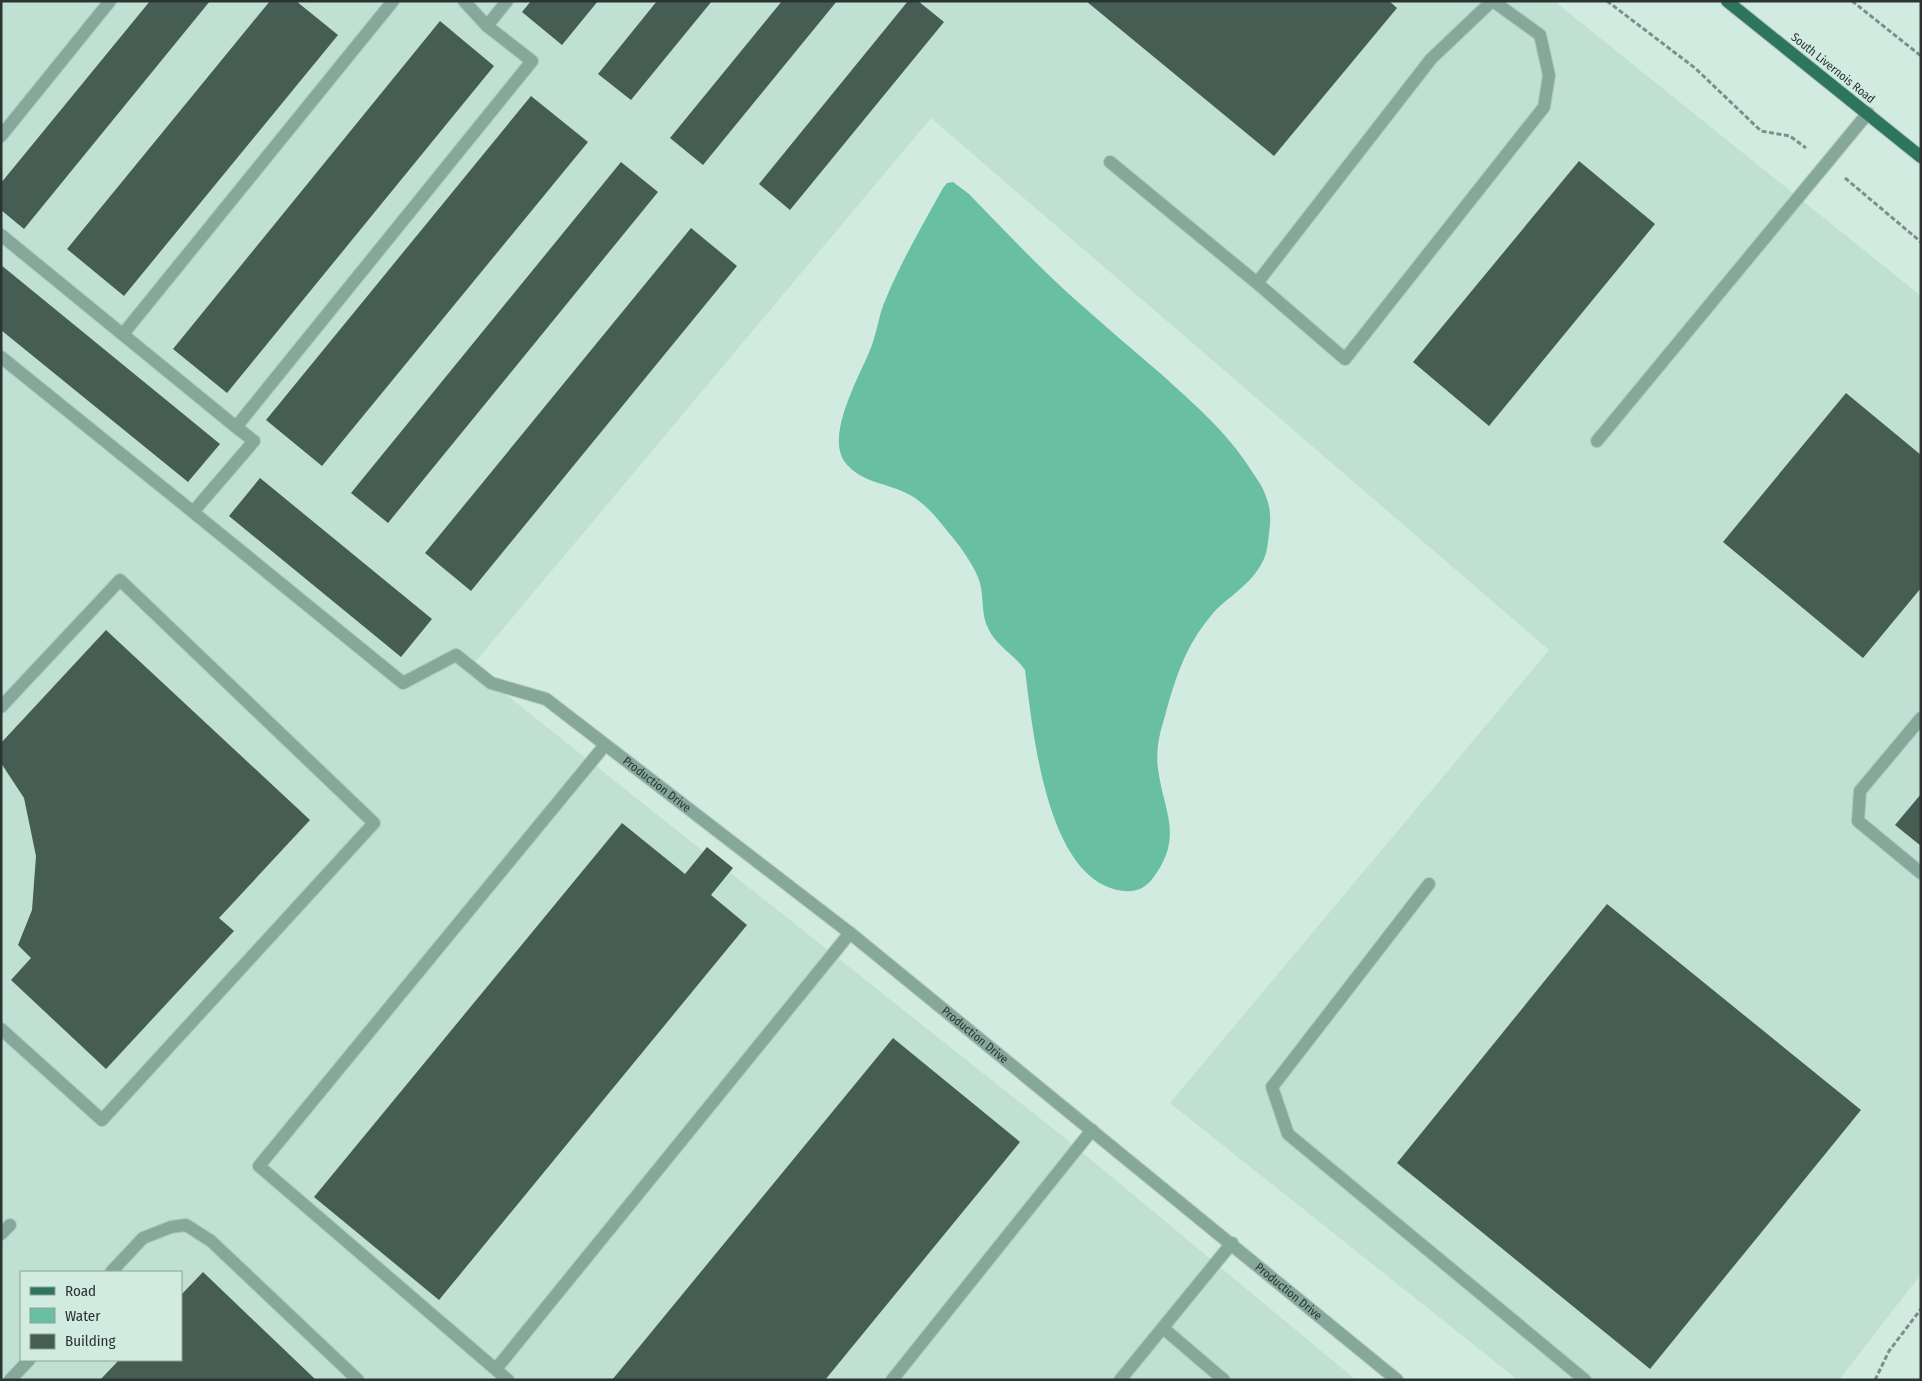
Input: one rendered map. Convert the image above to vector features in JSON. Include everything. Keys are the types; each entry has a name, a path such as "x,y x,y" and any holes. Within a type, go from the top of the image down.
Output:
{"main road":[{"name":"South Livernois Road","path":"1727,1 1921,157"}],"street":[{"path":"1,136 110,1"},
{"path":"123,334 393,1"},
{"path":"236,427 532,61 486,26 464,1"},
{"path":"486,26 507,1"},
{"path":"1110,162 1257,283 1345,359 1544,107 1549,75 1540,35 1492,1 1431,59 1257,283"},
{"path":"1597,441 1868,114"},
{"path":"1,235 254,442 193,512 1,357"},
{"name":"Production Drive","path":"193,512 402,683 456,655 490,683 546,699 850,933 1232,1243 1397,1380"},
{"path":"1,707 120,580 374,824 102,1120 1,1029"},
{"path":"1921,718 1860,791 1858,821 1921,874"},
{"path":"508,1380 259,1166 605,745"},
{"path":"1429,884 1272,1087 1288,1134 1585,1380"},
{"path":"496,1369 850,933"},
{"path":"892,1380 1092,1130"},
{"path":"112,1271 143,1238 170,1227 186,1225 211,1241 358,1380"},
{"path":"1120,1380 1232,1243"},
{"path":"1162,1328 1224,1380"},
{"path":"10,1380 27,1361"}],"path":[{"path":"1607,1 1695,68 1761,131 1790,136 1827,164 1921,242"},
{"path":"1852,1 1921,56"},
{"path":"1875,1380 1889,1351 1921,1309"}],"shaded area":[{"path":"1,1 1554,1 1921,296 1921,1274 1839,1380 1518,1380 1170,1103 1549,650 931,118 471,667 1071,1143 1356,1380 1,1380"}],"water":[{"path":"953,182 969,194 1070,295 1186,396 1209,419 1242,456 1261,485 1268,504 1270,528 1263,561 1249,580 1214,612 1198,633 1186,654 1169,700 1157,752 1158,769 1169,824 1170,837 1168,849 1153,878 1144,887 1137,890 1124,891 1098,882 1077,862 1061,833 1048,800 1039,764 1025,670 991,634 984,617 980,583 967,556 921,502 901,491 858,474 844,461 840,450 839,436 846,405 872,345 881,311 889,291 943,188 947,183"}],"building":[{"path":"150,1 210,1 24,229 1,210 1,183"},
{"path":"270,1 296,1 338,35 124,296 67,249"},
{"path":"531,1 598,1 562,45 522,12"},
{"path":"657,1 712,1 631,100 598,74"},
{"path":"782,1 837,1 703,165 670,138"},
{"path":"908,1 918,1 944,22 790,210 759,184"},
{"path":"1086,1 1389,1 1397,8 1274,156"},
{"path":"440,21 494,66 227,393 173,349"},
{"path":"531,96 588,142 322,466 266,420"},
{"path":"1579,161 1655,224 1489,426 1413,362"},
{"path":"621,162 658,192 388,523 351,493"},
{"path":"691,228 737,266 471,591 425,553"},
{"path":"1,265 220,444 188,482 1,330"},
{"path":"1846,393 1921,455 1921,588 1863,658 1723,542"},
{"path":"260,478 432,619 401,657 229,516"},
{"path":"106,630 310,820 219,918 234,931 106,1069 11,980 31,958 18,945 32,910 36,856 24,798 1,763 1,743"},
{"path":"1921,794 1921,846 1895,825"},
{"path":"622,823 685,874 707,847 733,868 711,895 747,925 439,1300 314,1197"},
{"path":"1607,904 1861,1110 1650,1369 1397,1163"},
{"path":"893,1038 1020,1142 825,1380 612,1380"},
{"path":"203,1272 316,1380 100,1380 118,1361 182,1361 182,1294"}]}
